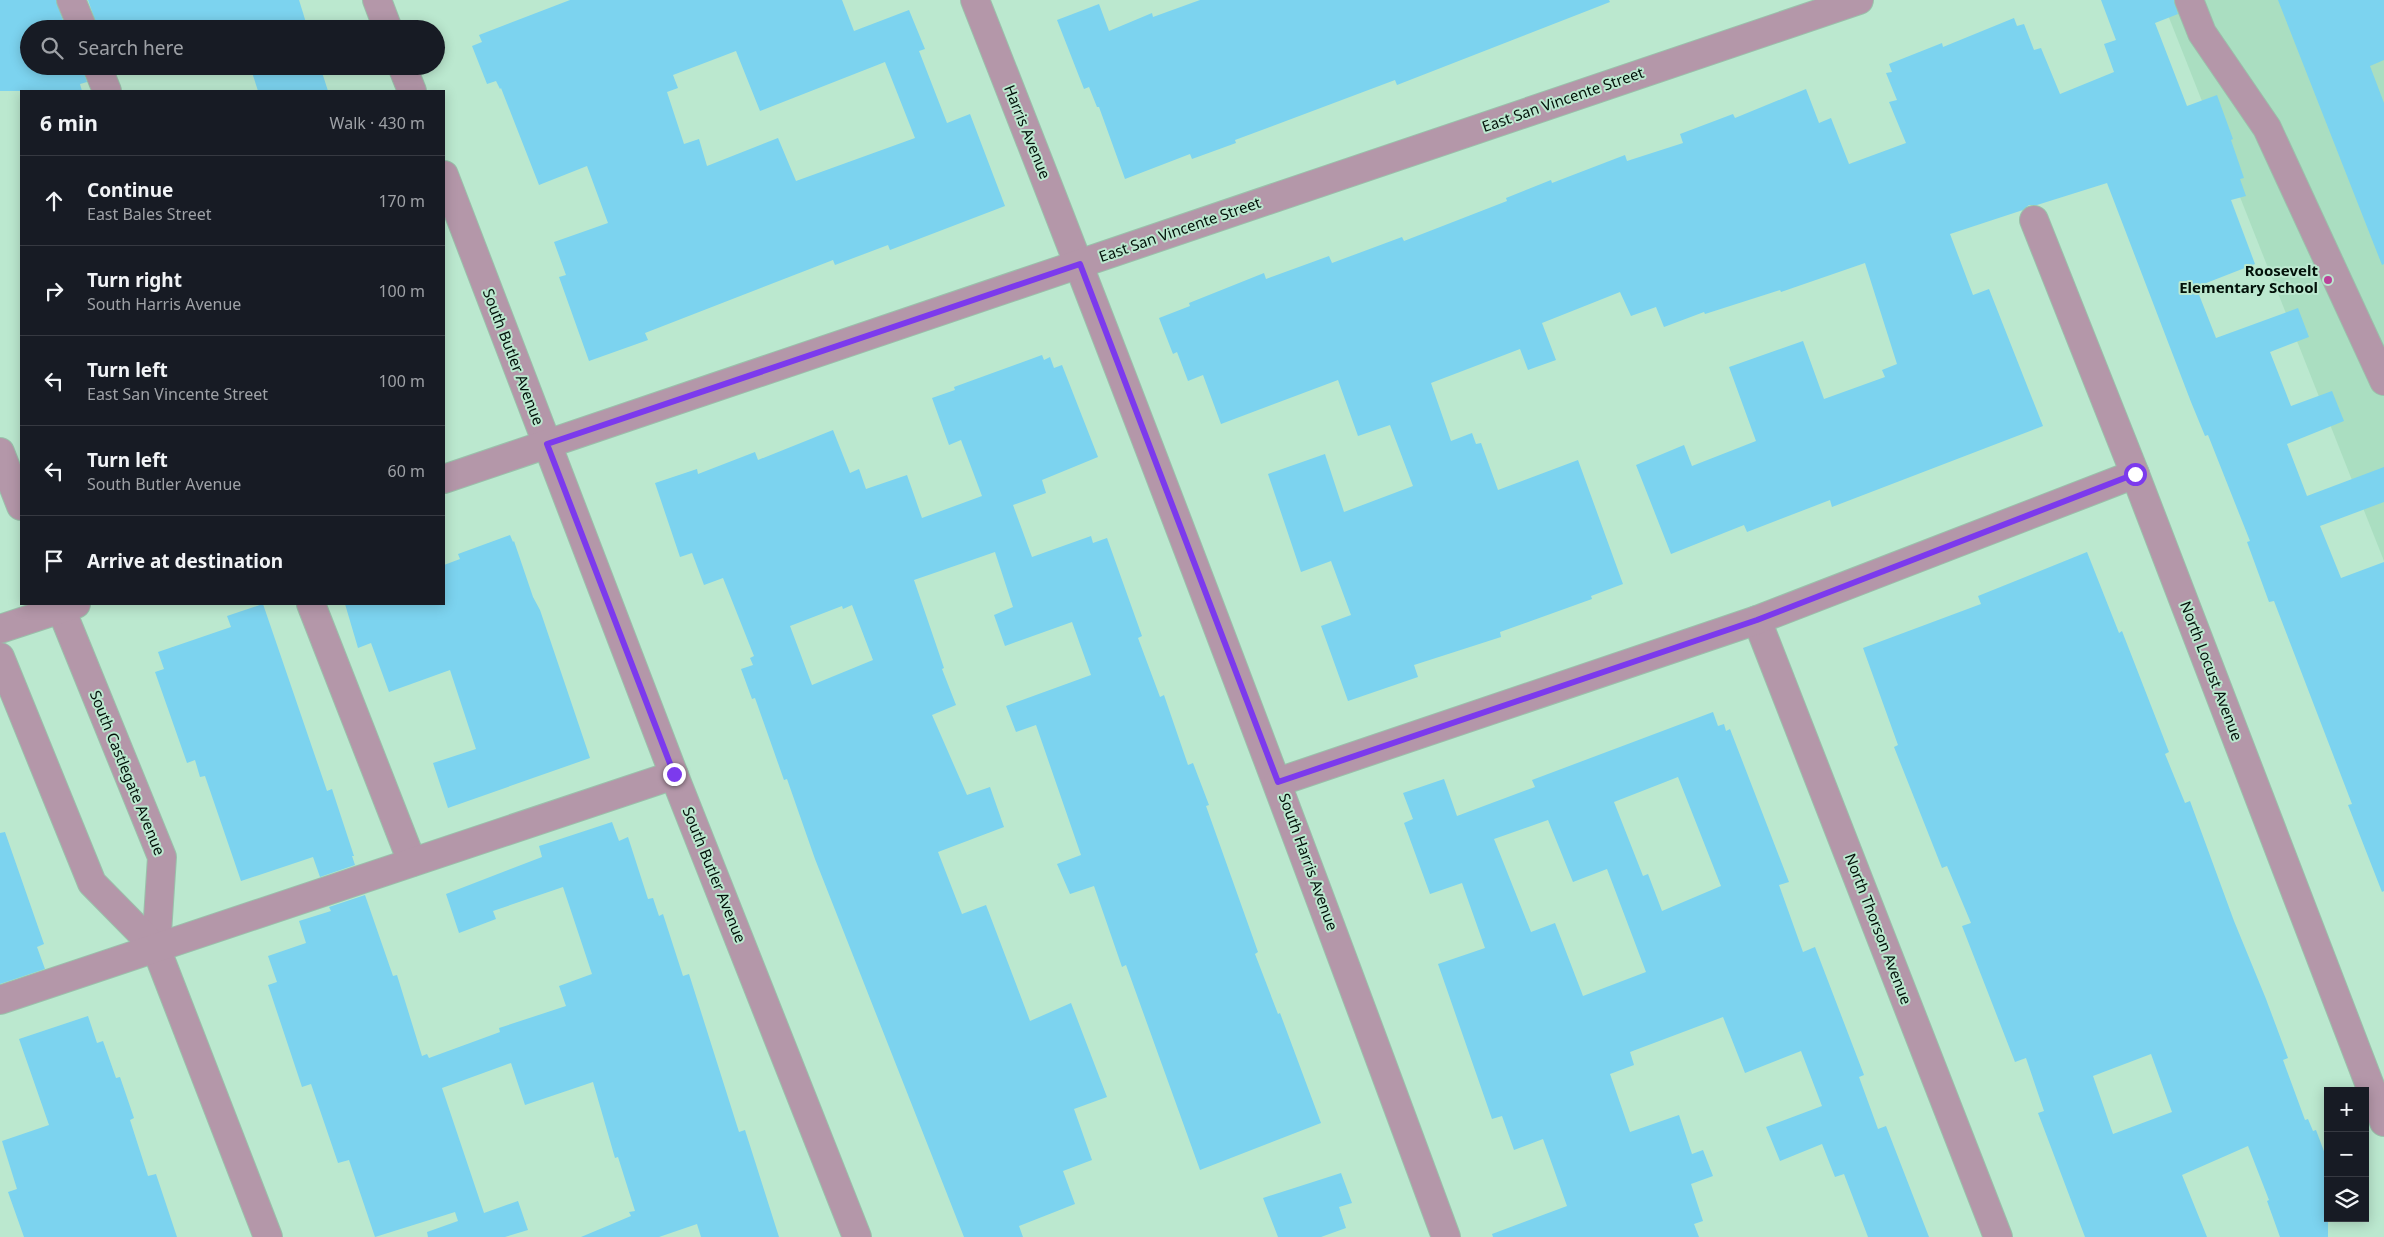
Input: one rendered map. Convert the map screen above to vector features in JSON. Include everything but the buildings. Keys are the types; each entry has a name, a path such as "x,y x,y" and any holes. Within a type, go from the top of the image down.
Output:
{"street":[{"path":"71,0 79,20"},
{"path":"377,0 385,20"},
{"name":"Harris Avenue","path":"975,0 1080,264"},
{"name":"East San Vincente Street","path":"445,479 1859,0"},
{"path":"2189,0 2202,33 2267,128 2384,382"},
{"path":"101,75 107,90"},
{"path":"406,75 412,90"},
{"name":"South Butler Avenue","path":"445,178 674,774 858,1237"},
{"name":"North Locust Avenue","path":"2034,220 2135,474 2384,1122"},
{"name":"South Harris Avenue","path":"1080,264 1278,782 1446,1237"},
{"path":"0,452 20,503"},
{"path":"1278,782 1757,620 2135,474"},
{"path":"0,629 66,605"},
{"name":"South Castlegate Avenue","path":"66,605 162,857 156,948"},
{"path":"311,605 412,862"},
{"name":"North Thorson Avenue","path":"1757,620 1998,1237"},
{"name":"South Castlegate Avenue","path":"0,657 92,883 156,948 268,1237"},
{"path":"0,1000 674,774"}],"shaded area":[{"name":"Roosevelt Elementary School","path":"2162,0 2384,0 2384,561"}],"place":[{"name":"Roosevelt Elementary School","path":"2328,280"}],"route":[{"path":"674,774 547,444 1080,264 1278,782 1757,620 2135,474"}]}
